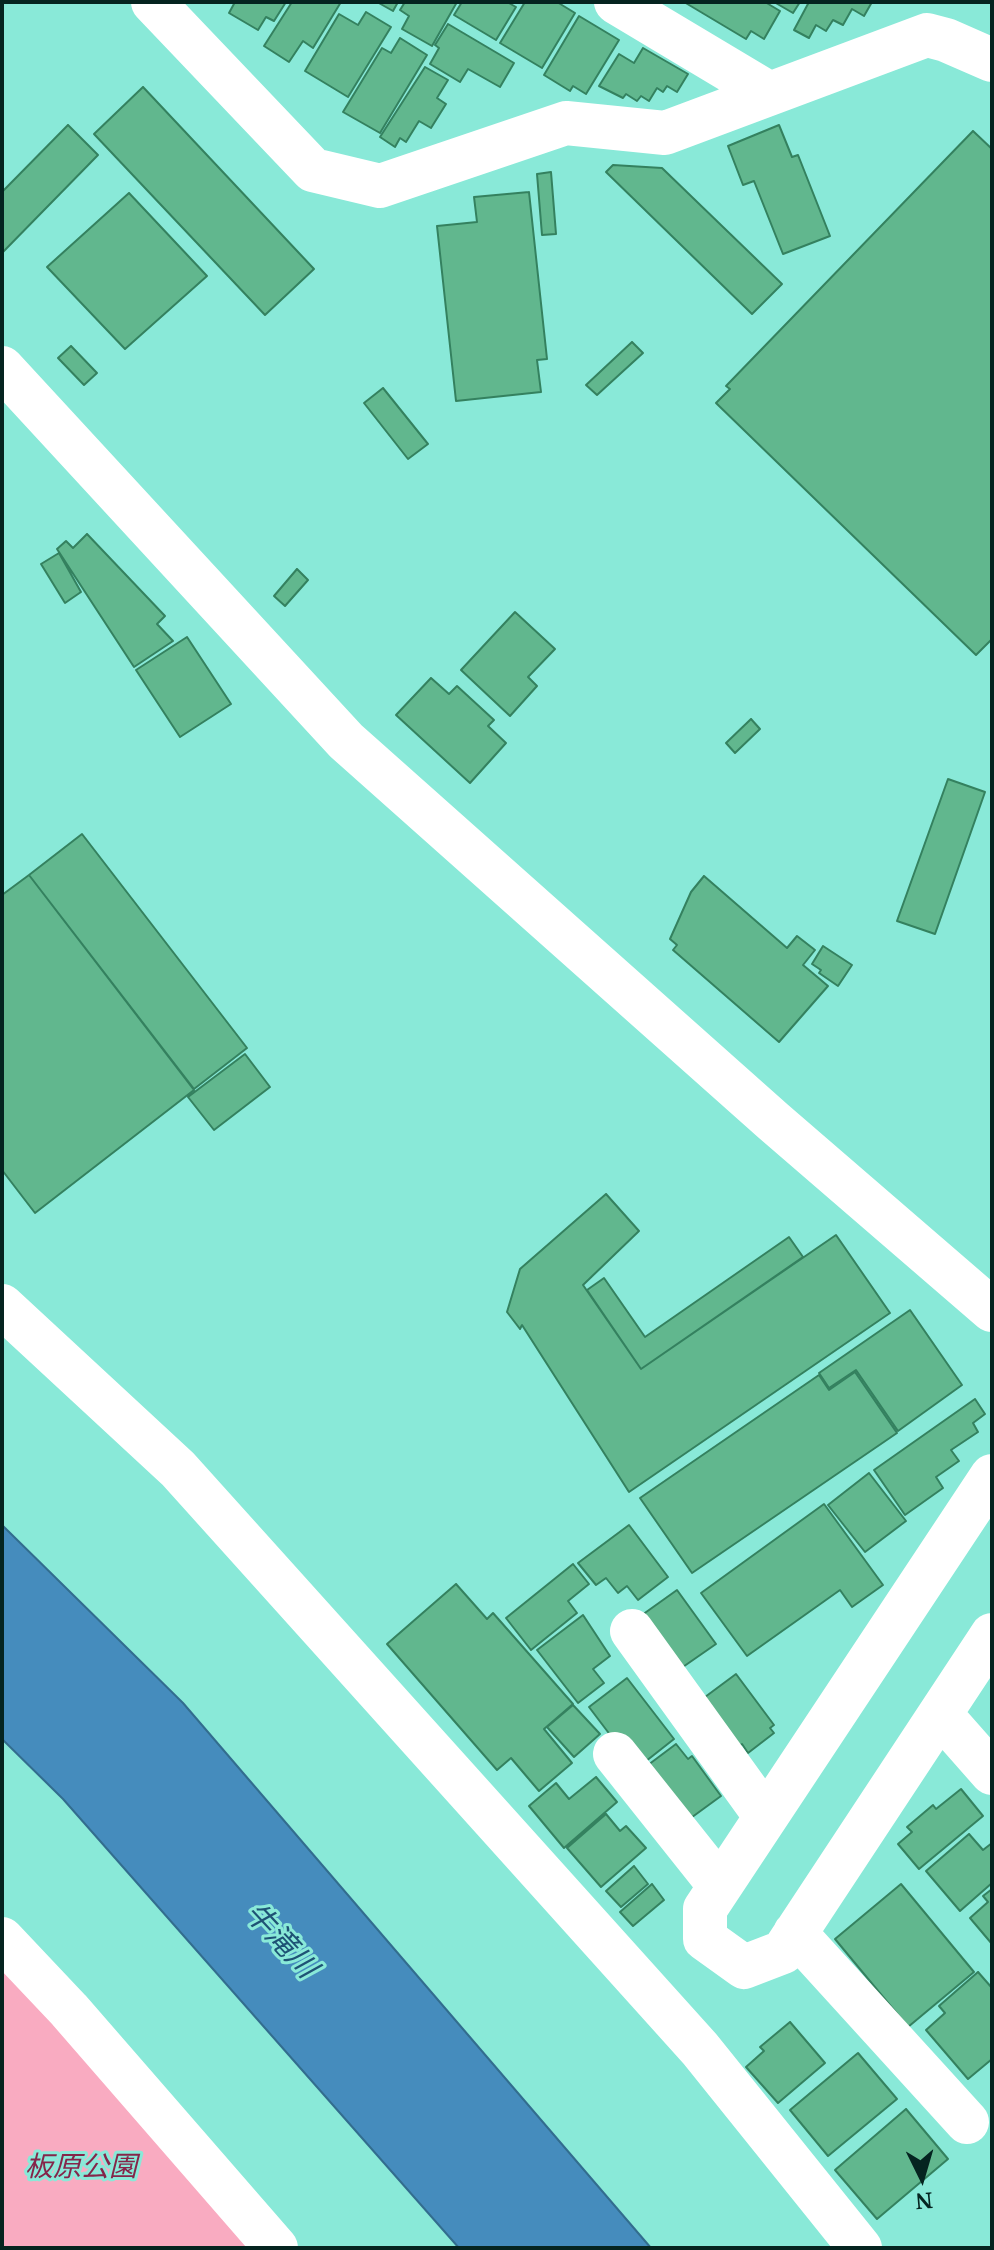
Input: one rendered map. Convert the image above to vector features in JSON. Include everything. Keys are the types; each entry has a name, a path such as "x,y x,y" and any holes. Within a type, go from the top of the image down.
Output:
{"street":[{"path":"153,2 313,170 380,186 566,123 665,133 927,35 946,21 992,60"},
{"path":"643,9 768,93"},
{"path":"2,368 346,741 773,1121 992,1310"},
{"path":"2,1306 189,1481 700,2049 860,2248"},
{"path":"992,1476 705,1909 705,1939 744,1967 783,1952 992,1635"},
{"path":"632,1631 766,1817"},
{"path":"940,1714 992,1773"},
{"path":"615,1754 720,1886"},
{"path":"795,1933 967,2122"},
{"path":"2,1939 69,2010 276,2248"}],"green space":[{"name":"板原公園","path":"2,1954 257,2248 2,2248"}],"water":[{"name":"牛滝川","path":"2,1525 183,1703 651,2248 459,2248 63,1799 2,1739"}],"building":[{"path":"235,2 286,2 274,21 266,17 258,30 229,13"},
{"path":"292,2 341,2 313,48 303,41 289,62 264,46"},
{"path":"377,2 398,2 393,11"},
{"path":"405,2 457,2 432,46 402,29 409,16 400,10"},
{"path":"462,2 507,2 516,7 496,40 454,15"},
{"path":"525,2 557,2 575,13 542,68 500,43"},
{"path":"684,2 765,2 780,11 764,39 751,31 746,39"},
{"path":"774,2 800,2 793,13"},
{"path":"809,2 872,2 864,16 852,9 843,25 833,20 826,31 816,25 809,38 794,30"},
{"path":"366,12 391,27 348,97 305,71 339,14 358,25"},
{"path":"579,16 619,40 586,94 573,86 570,91 544,75"},
{"path":"448,24 514,63 500,87 468,69 460,82 430,64 439,48 435,45"},
{"path":"400,38 427,55 380,133 343,112 382,48 391,53"},
{"path":"643,48 688,74 677,92 667,86 663,92 657,88 649,101 641,96 637,101 626,94 623,98 599,86 619,54 634,63"},
{"path":"425,67 448,80 437,98 446,104 431,128 419,121 406,142 400,138 395,147 380,137"},
{"path":"143,87 314,269 265,315 94,134"},
{"path":"68,125 98,155 2,253 2,192"},
{"path":"779,125 792,157 798,155 830,236 783,254 754,181 743,185 728,146"},
{"path":"973,131 992,149 992,639 976,655 716,403 730,389 726,386"},
{"path":"613,165 662,168 782,284 752,314 606,172"},
{"path":"551,172 556,234 542,235 537,174"},
{"path":"529,192 547,359 537,360 541,392 456,401 437,226 477,222 474,197"},
{"path":"129,193 207,276 125,349 47,267"},
{"path":"632,342 643,353 597,395 586,385"},
{"path":"71,346 97,373 84,385 58,358"},
{"path":"383,388 428,444 408,459 364,403"},
{"path":"87,534 165,616 157,624 173,641 134,667 57,549 66,541 73,548"},
{"path":"59,553 81,592 65,603 41,564"},
{"path":"297,569 308,580 285,606 274,596"},
{"path":"515,612 555,649 528,677 537,686 510,716 461,670"},
{"path":"187,637 231,704 180,737 136,670"},
{"path":"431,678 449,694 457,686 494,720 488,726 506,743 470,783 396,715"},
{"path":"751,719 760,729 735,753 726,743"},
{"path":"948,779 985,792 935,934 897,921"},
{"path":"82,834 247,1048 194,1089 29,875"},
{"path":"29,875 194,1090 35,1213 2,1170 2,895"},
{"path":"704,876 787,948 797,936 815,950 803,965 828,986 779,1042 673,950 677,945 670,939 691,892"},
{"path":"823,946 852,965 838,986 812,964"},
{"path":"245,1054 270,1087 214,1130 188,1097"},
{"path":"606,1194 639,1231 583,1285 641,1369 836,1235 890,1313 629,1492 522,1325 520,1329 507,1312 520,1269"},
{"path":"789,1237 803,1257 641,1369 587,1290 604,1278 645,1337"},
{"path":"910,1310 962,1385 898,1431 856,1370 829,1388 819,1373"},
{"path":"855,1372 897,1433 692,1573 640,1498 819,1375 829,1390"},
{"path":"975,1399 985,1414 973,1423 978,1432 951,1450 959,1461 936,1477 943,1488 905,1515 874,1470"},
{"path":"869,1473 906,1521 865,1552 828,1505"},
{"path":"824,1504 883,1585 852,1607 840,1590 747,1656 701,1593"},
{"path":"629,1525 668,1577 638,1600 627,1586 618,1593 606,1578 596,1585 578,1563"},
{"path":"573,1564 589,1584 568,1601 577,1613 531,1650 506,1618"},
{"path":"456,1584 487,1619 493,1613 573,1704 544,1729 572,1763 539,1791 511,1758 497,1770 387,1644"},
{"path":"677,1590 716,1644 680,1669 642,1615"},
{"path":"583,1615 610,1656 593,1669 604,1683 578,1703 537,1650"},
{"path":"736,1674 774,1725 770,1728 774,1733 748,1753 742,1744 736,1748 701,1700"},
{"path":"627,1678 674,1739 636,1769 589,1707"},
{"path":"573,1705 600,1734 574,1757 547,1727"},
{"path":"676,1744 688,1759 692,1756 721,1796 684,1823 644,1768"},
{"path":"596,1777 617,1802 564,1848 529,1806 556,1783 569,1799"},
{"path":"961,1789 983,1816 919,1869 898,1844 912,1832 907,1827 933,1805 936,1809"},
{"path":"606,1814 620,1831 626,1826 646,1848 601,1887 567,1848"},
{"path":"969,1834 983,1850 992,1843 992,1883 960,1911 926,1871"},
{"path":"634,1866 648,1884 621,1907 606,1891"},
{"path":"652,1884 664,1900 633,1926 620,1912"},
{"path":"901,1884 974,1972 908,2027 835,1939"},
{"path":"992,1889 992,1944 970,1918 988,1902 983,1896"},
{"path":"978,1972 992,1988 992,2059 968,2079 926,2030 945,2013 939,2006"},
{"path":"790,2022 825,2063 778,2103 746,2067 764,2051 760,2047"},
{"path":"858,2053 897,2099 828,2156 790,2110"},
{"path":"906,2109 948,2159 877,2219 835,2170"}]}
